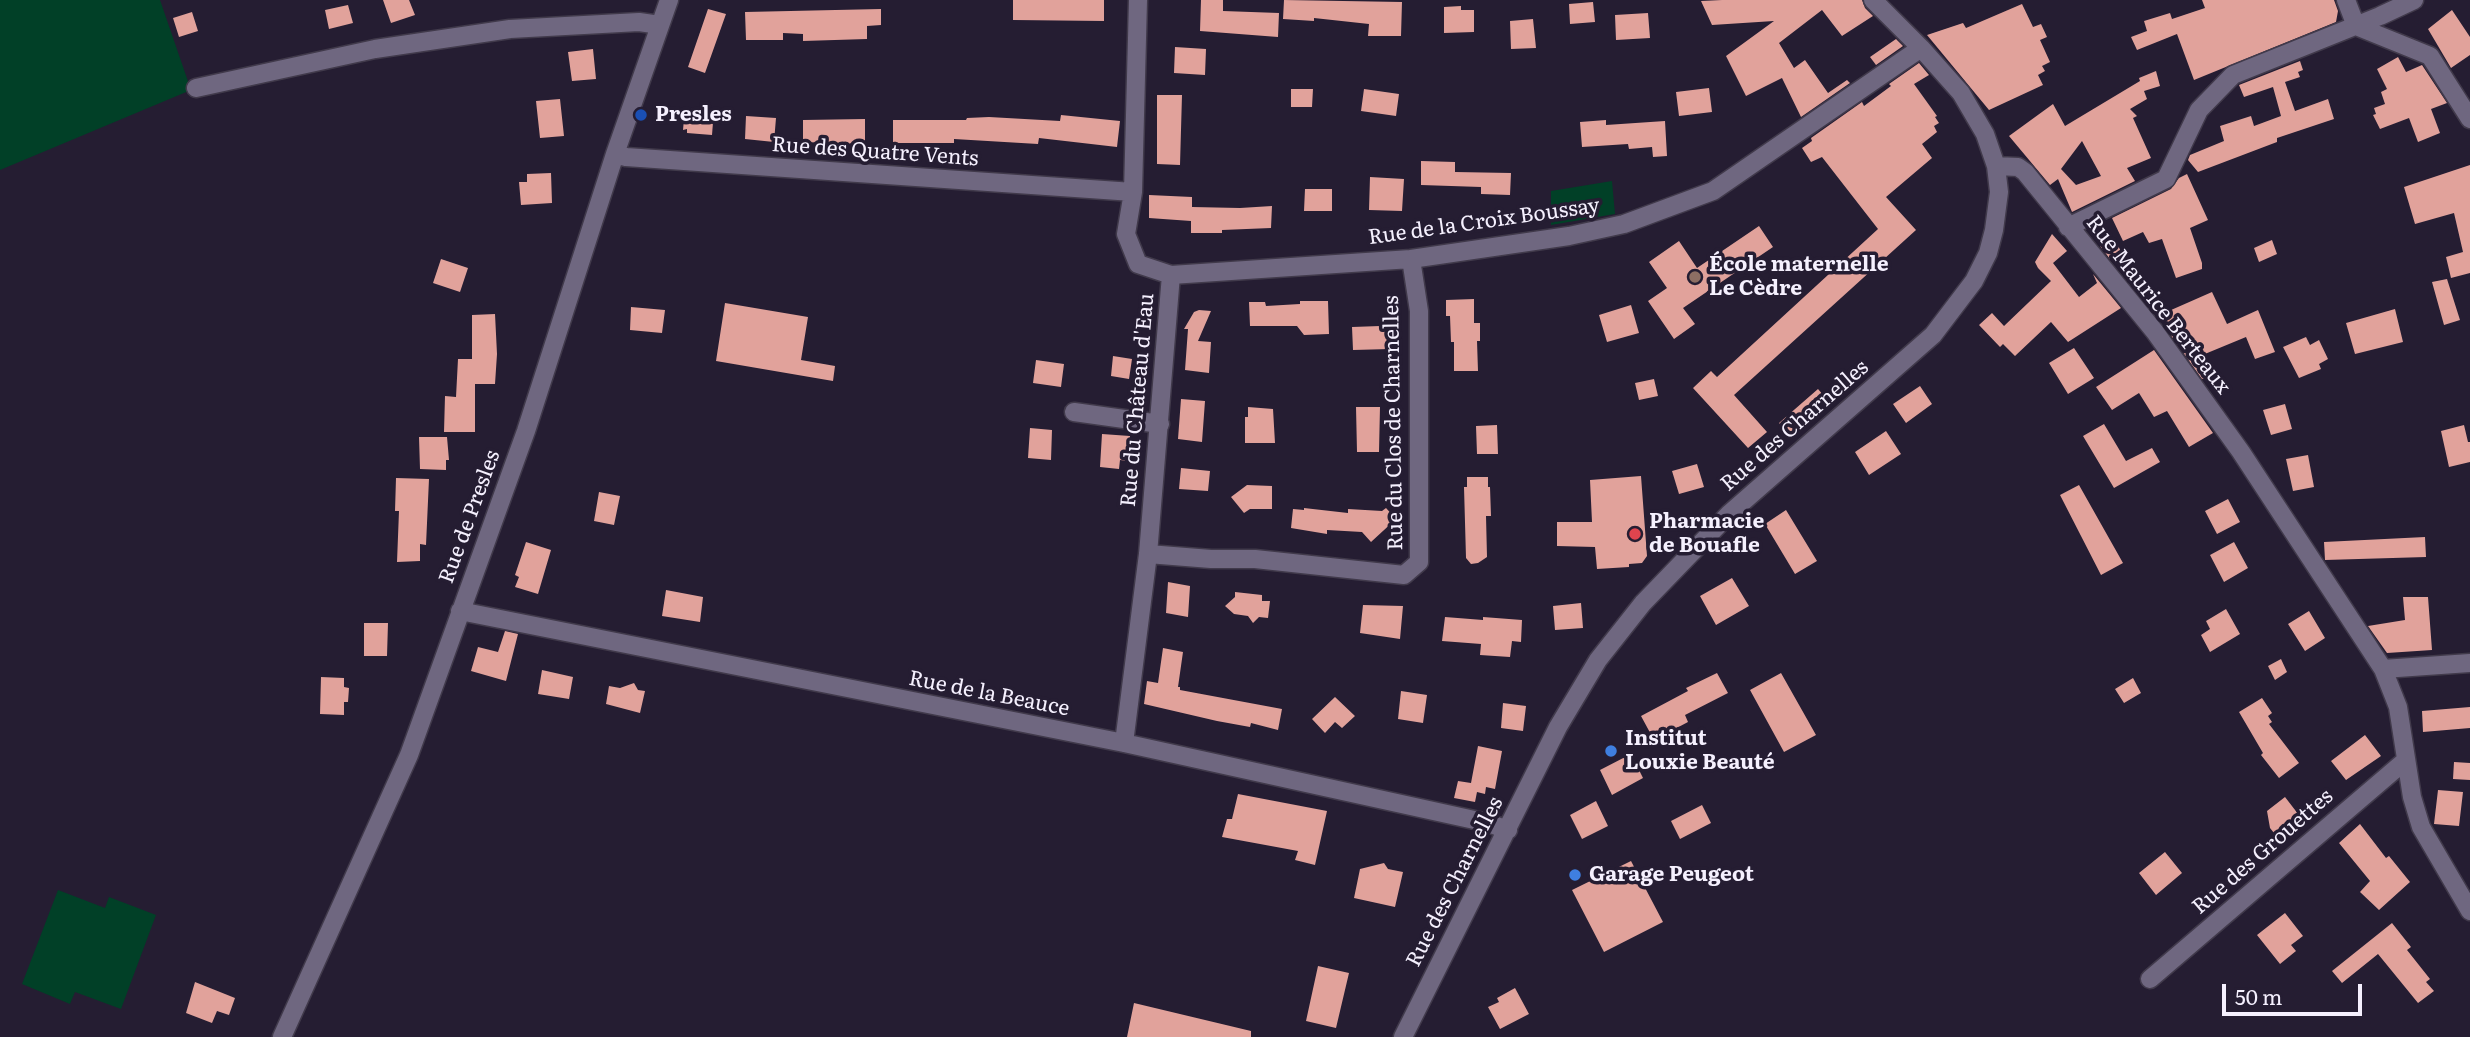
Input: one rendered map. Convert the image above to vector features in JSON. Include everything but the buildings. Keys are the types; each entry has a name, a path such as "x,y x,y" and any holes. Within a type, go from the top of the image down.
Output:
{"street":[{"name":"Rue de Presles","path":"282,1037 408,755 526,431 615,154 669,0"},
{"name":"Rue du Château d'Eau","path":"1124,743 1148,554 1171,275 1138,264 1126,234 1133,192 1138,0"},
{"path":"1873,0 1961,93 1974,111 1996,166"},
{"path":"2346,0 2356,26 2430,56 2470,119"},
{"path":"2068,227 2166,179 2199,110 2233,75 2414,0"},
{"path":"196,88 374,48 510,29 639,22 660,25"},
{"name":"Rue de la Croix Boussay","path":"1171,275 1411,260 1569,236 1624,224 1713,191 1921,48"},
{"name":"Rue des Quatre Vents","path":"615,154 626,158 1133,192"},
{"name":"Rue Maurice Berteaux","path":"1996,166 2018,167 2025,172 2155,332 2241,452 2383,669 2398,707 2412,797 2421,827 2470,911"},
{"name":"Rue des Charnelles","path":"1403,1037 1572,702 1598,660 1643,603 1729,514 1933,335 1956,307 1974,281 1987,253 1997,208 1996,166"},
{"name":"Rue du Clos de Charnelles","path":"1148,554 1255,559 1404,575 1419,562 1419,311 1411,260"},
{"path":"1074,412 1160,424"},
{"name":"Rue de la Beauce","path":"460,611 1124,743 1488,823 1508,830"},
{"path":"2383,669 2470,663"},
{"name":"Rue des Grouettes","path":"2150,979 2406,760"}],"green space":[{"path":"0,0 160,0 191,90 0,170"},
{"path":"1612,181 1615,214 1551,225 1551,191"},
{"path":"58,890 105,908 109,897 156,915 121,1009 75,992 70,1004 22,984"}],"place":[{"name":"Presles","path":"641,115"},
{"name":"École maternelle Le Cèdre","path":"1695,277"},
{"name":"Pharmacie de Bouafle","path":"1635,534"},
{"name":"Institut Louxie Beauté","path":"1611,751"},
{"name":"Garage Peugeot","path":"1575,875"}]}
